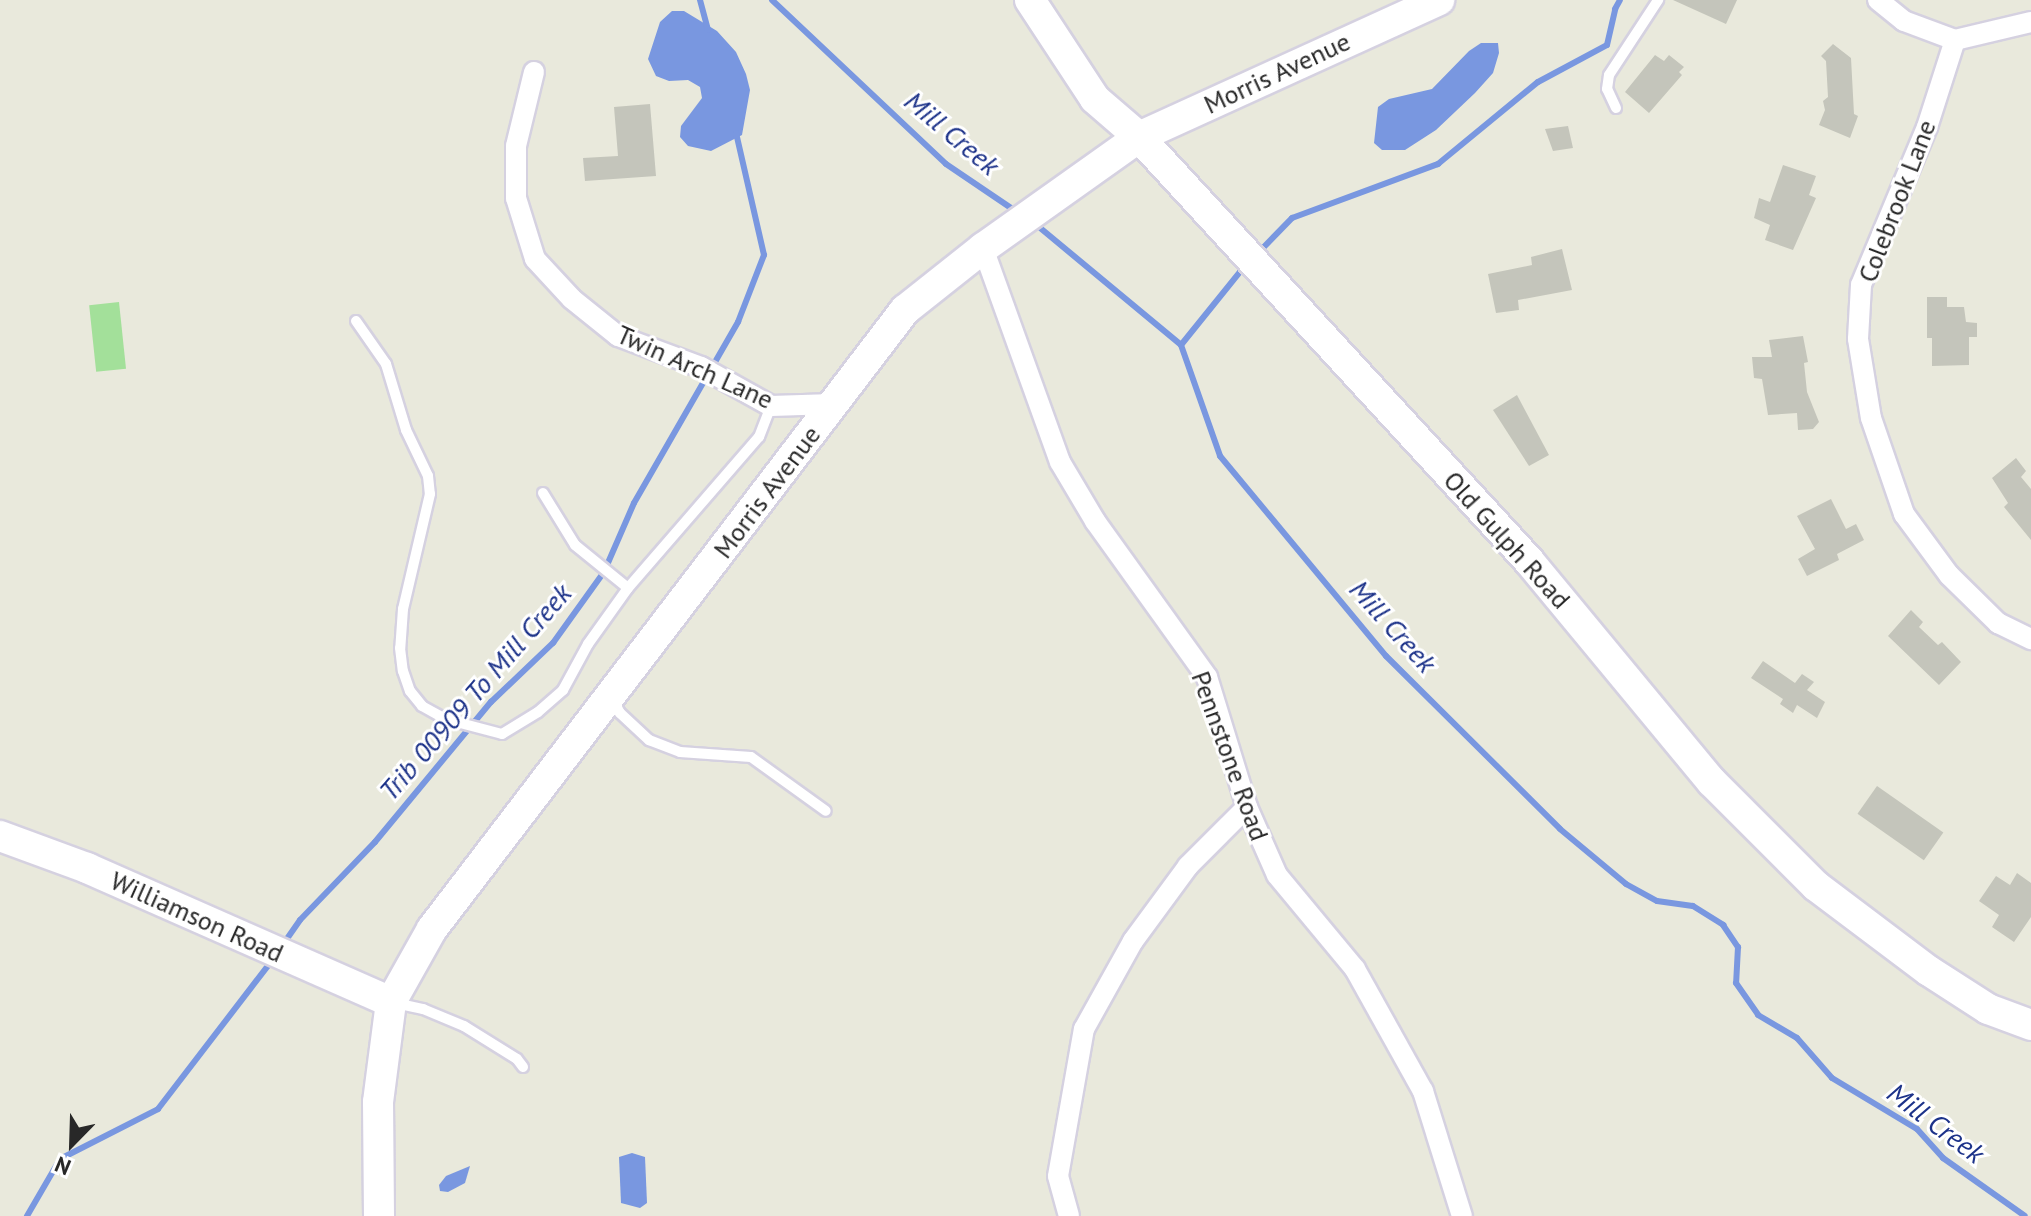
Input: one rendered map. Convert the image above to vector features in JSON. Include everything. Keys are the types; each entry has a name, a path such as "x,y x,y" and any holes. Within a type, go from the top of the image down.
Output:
{"street":[{"name":"Old Gulph Road","path":"1030,0 1095,99 1139,137 1529,561 1712,782 1816,886 1929,971 1988,1009 2031,1025"},
{"name":"Morris Avenue","path":"379,1216 378,1102 391,1002 432,929 502,843 905,310 983,248 1139,137 1439,0"},
{"path":"1878,0 1904,21 1955,40 2031,22"},
{"name":"Colebrook Lane","path":"1955,40 1927,127 1861,285 1858,339 1871,418 1904,514 1949,575 1998,623 2031,639"},
{"name":"Twin Arch Lane","path":"534,72 516,159 516,198 535,259 572,299 618,336 701,367 771,406 833,404"},
{"name":"Pennstone Road","path":"983,248 1060,462 1095,521 1207,677 1247,807 1277,875 1355,969 1423,1091 1462,1216"},
{"path":"1069,1216 1058,1176 1084,1029 1133,941 1188,866 1247,807"},
{"name":"Williamson Road","path":"0,836 83,867 391,1002"}],"lane":[{"path":"1616,108 1607,89 1609,75 1658,0"},
{"path":"356,321 386,364 406,430 428,476 430,494 403,609 400,648 410,691 422,706 457,722 502,734 538,712 563,690 588,644 628,588 759,437 771,406"},
{"path":"543,493 575,545 628,588"},
{"path":"611,697 620,713 649,740 680,752 751,757 826,811"},
{"path":"391,1002 423,1009 464,1026 517,1059 523,1067"}],"green space":[{"path":"119,302 126,369 96,372 89,305"}],"water":[{"path":"672,11 684,11 717,31 736,52 746,74 750,90 742,135 711,151 688,146 680,137 681,126 702,98 700,87 688,80 669,81 656,76 648,59 660,22"},
{"path":"1481,43 1498,43 1499,53 1493,73 1436,130 1405,150 1382,150 1374,143 1378,107 1389,99 1432,89"},
{"path":"632,1153 645,1157 647,1203 640,1208 621,1203 619,1157"},
{"path":"470,1166 465,1183 448,1192 440,1191 439,1185 446,1176"}],"building":[{"path":"1673,0 1737,0 1726,24"},
{"path":"1833,44 1851,58 1854,114 1858,116 1850,138 1819,125 1825,110 1823,101 1828,97 1826,61 1821,56"},
{"path":"1655,55 1664,61 1669,55 1684,67 1679,72 1682,75 1649,113 1625,92"},
{"path":"650,104 656,176 585,181 583,158 618,156 614,107"},
{"path":"1568,126 1573,148 1553,151 1545,129"},
{"path":"1783,165 1816,176 1809,195 1816,198 1793,250 1765,240 1770,225 1754,218 1759,198 1770,202"},
{"path":"1562,249 1572,290 1518,300 1519,310 1496,313 1488,274 1532,265 1531,257"},
{"path":"1927,297 1947,297 1947,307 1964,307 1966,322 1977,323 1977,337 1969,337 1969,365 1932,366 1932,338 1927,338"},
{"path":"1803,336 1808,362 1804,363 1807,392 1819,422 1813,429 1798,430 1797,413 1768,415 1762,379 1754,378 1752,357 1772,357 1769,340"},
{"path":"1517,395 1549,455 1529,466 1493,410"},
{"path":"2016,458 2026,471 2021,477 2031,489 2031,540 2004,507 2008,503 1992,478"},
{"path":"1831,499 1846,529 1856,524 1864,540 1837,554 1839,560 1807,576 1798,559 1815,549 1797,516"},
{"path":"1911,610 1923,622 1919,627 1938,645 1942,642 1961,662 1939,685 1888,636"},
{"path":"1763,661 1795,683 1802,674 1814,682 1807,690 1825,702 1817,718 1797,705 1793,713 1780,704 1783,699 1751,678"},
{"path":"1877,786 1943,832 1924,860 1857,814"},
{"path":"2017,873 2031,883 2031,917 2014,942 1992,927 1999,915 1979,901 1996,876 2010,885"}],"waterway":[{"name":"Trib 00909 To Mill Creek","path":"700,0 708,30"},
{"name":"Mill Creek","path":"772,0 946,164 1017,212"},
{"path":"1258,253 1292,218 1438,164 1538,82 1607,45 1620,0"},
{"name":"Trib 00909 To Mill Creek","path":"284,943 300,920 375,842 491,702 553,643 604,572 634,503 738,322 764,255 736,133"},
{"name":"Mill Creek","path":"1033,222 1181,345 1220,456 1386,656 1560,829 1626,884 1657,901 1693,906 1723,925 1738,947 1736,983 1758,1015 1797,1038 1832,1078 1917,1129 1943,1158 2025,1216"},
{"path":"1181,345 1244,267"},
{"name":"Trib 00909 To Mill Creek","path":"27,1216 60,1159 158,1109 273,959"}]}
